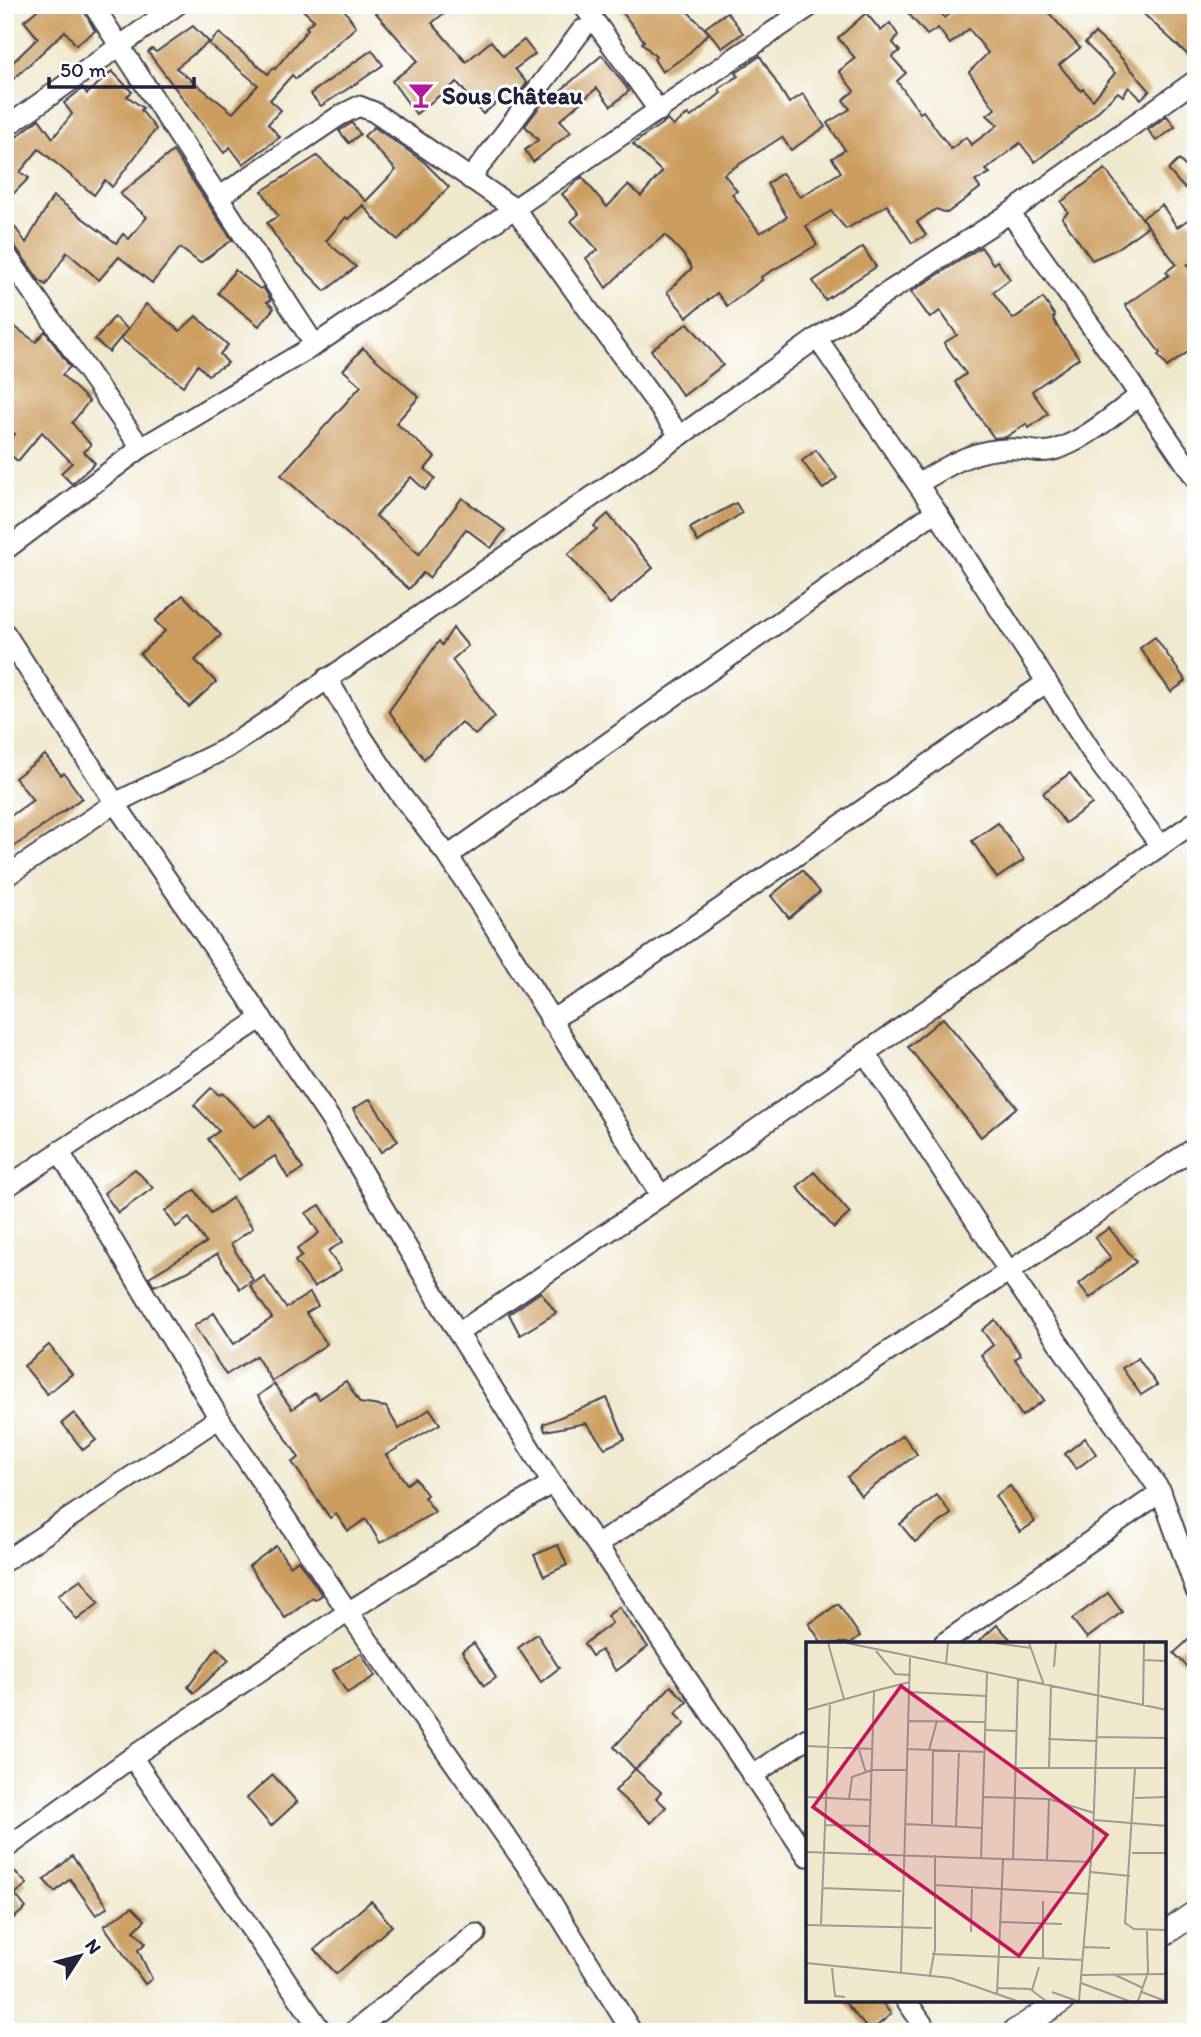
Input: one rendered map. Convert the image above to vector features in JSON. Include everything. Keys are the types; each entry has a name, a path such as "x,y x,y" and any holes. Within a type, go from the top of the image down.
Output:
{"street":[{"path":"93,5 122,43 222,195 315,345"},
{"path":"101,5 122,43 315,345"},
{"path":"5,128 177,5"},
{"path":"583,5 659,111"},
{"path":"5,550 141,448 315,345 812,5"},
{"path":"470,179 582,30"},
{"path":"5,877 115,803 225,749 680,436 817,338 1010,213 1196,80"},
{"path":"222,195 339,116 359,106 374,112 515,209 680,436"},
{"path":"1010,213 1196,479"},
{"path":"5,253 141,448"},
{"path":"817,338 936,511 1097,760 1159,844"},
{"path":"918,484 958,459 987,451 1054,450 1082,436 1139,396"},
{"path":"449,856 936,511"},
{"path":"5,633 115,803 331,1120 552,1483 597,1545 806,1855"},
{"path":"327,678 400,794 449,856 515,958 550,1020 661,1196"},
{"path":"550,1020 601,991 1047,682"},
{"path":"458,1332 661,1196 1159,844 1196,821"},
{"path":"5,1188 262,1018"},
{"path":"865,1053 1008,1270 1161,1492 1196,1591"},
{"path":"597,1545 1196,1147"},
{"path":"59,1151 219,1418 348,1612 545,1892 632,2032"},
{"path":"5,1561 219,1418"},
{"path":"5,1849 132,1757 348,1612 552,1483"},
{"path":"945,1642 1161,1492"},
{"path":"752,1776 806,1739"},
{"path":"132,1757 322,2032"},
{"path":"1166,1933 1196,1912"},
{"path":"353,2032 476,1934"},
{"path":"907,2002 928,2032"},
{"path":"1014,2032 1060,2002"}],"building":[{"path":"43,5 81,5 95,31 76,45 65,31 5,87 5,70 38,38 24,21"},
{"path":"297,5 341,5 356,27 296,79 292,75 270,100 281,110 268,124 280,137 243,164 230,147 224,153 148,52 152,49 156,52 193,26 209,42 176,68 233,113 258,85 209,44 219,33 268,74 314,20"},
{"path":"369,5 454,5 432,23 466,62 491,41 503,56 524,40 535,54 515,69 527,83 509,106 502,98 483,114 457,82 416,114 392,81 418,61"},
{"path":"617,5 681,5 709,33 687,55 662,72 654,59 656,57 642,43 644,41"},
{"path":"901,5 935,5 945,18 961,5 1042,5 1080,48 1059,65 1081,91 1083,89 1093,100 1115,73 1085,43 1095,33 1116,52 1150,91 1141,99 1129,87 1123,96 1118,92 1093,116 1035,162 1020,143 986,170 990,173 975,181 980,188 947,213 936,209 917,222 926,235 912,243 887,205 846,229 831,211 806,226 817,245 761,277 762,280 727,306 717,293 687,317 667,292 692,268 665,235 606,288 586,258 598,250 571,221 579,214 562,194 582,177 607,207 628,185 641,196 662,172 633,144 667,120 673,126 688,114 691,117 721,93 719,89 738,76 736,73 760,56 789,103 803,94 825,127 791,150 782,137 724,174 737,191 732,194 760,233 787,217 767,184 782,173 800,197 841,172 832,158 845,150 827,123 850,109 843,100 854,91 839,71 855,58 838,38 866,13 881,31 890,23 898,35 893,43 900,51 892,57 906,73 897,81 951,149 966,137 971,145 998,125 987,115 995,109 969,72 988,53 969,29 950,44 938,28 927,35"},
{"path":"1134,5 1196,5 1196,46 1188,55"},
{"path":"727,12 743,33 722,48 705,28"},
{"path":"372,50 383,65 321,106 310,94"},
{"path":"602,55 629,91 611,106 597,88 560,120 571,132 533,162 525,150 538,140 525,126 544,101 545,104"},
{"path":"112,71 132,92 127,96 143,108 141,110 156,129 112,187 105,180 94,195 39,149 20,172 29,178 5,202 5,146 39,119 53,138 72,114 64,103 83,88 87,94"},
{"path":"1167,116 1175,127 1156,141 1148,130"},
{"path":"352,123 360,134 349,143 339,131"},
{"path":"374,127 423,161 449,187 398,240 378,223 363,205 348,219 346,217 326,241 356,267 325,291 284,249 267,223 278,216 262,191 317,156 366,201 396,170 364,136"},
{"path":"173,151 232,240 200,263 180,248 152,283 119,257 99,280 67,252 46,285 39,280 15,246 5,241 5,213 26,243 53,196 116,243 123,234 129,239 147,217 120,194"},
{"path":"1179,160 1196,177 1184,188 1168,170"},
{"path":"1105,169 1148,226 1117,249 1092,260 1062,218 1068,212 1061,202"},
{"path":"1162,205 1177,227 1189,219 1196,229 1196,259 1187,265 1196,276 1196,346 1167,367 1125,305 1169,275 1166,272 1176,264 1142,218"},
{"path":"863,247 876,267 825,300 813,281"},
{"path":"981,247 993,264 997,261 1010,279 993,292 1013,319 1043,298 1055,316 1053,318 1057,326 1079,358 1032,391 1048,414 1029,428 1026,424 1006,437 994,438 955,382 966,374 944,343 957,335 940,311 930,318 911,292"},
{"path":"235,270 260,289 263,287 271,300 267,302 274,308 259,326 218,293"},
{"path":"146,304 180,331 196,316 228,345 220,354 228,363 208,375 198,365 183,386 121,339"},
{"path":"114,317 128,329 109,352 95,340"},
{"path":"5,320 36,342 45,331 70,367 62,375 89,401 72,423 91,445 84,452 95,463 72,484 61,473 72,463 42,432 18,461 5,451 5,446 15,434 5,427"},
{"path":"688,323 723,365 683,396 651,350"},
{"path":"363,348 419,397 396,423 435,457 425,469 435,478 425,490 411,477 376,516 419,554 462,498 505,530 491,548 466,529 429,578 423,573 409,589 281,475 361,386 343,370"},
{"path":"816,450 837,478 823,489 802,461"},
{"path":"736,503 742,513 698,542 690,528"},
{"path":"608,514 653,568 610,604 568,554 597,529 594,526"},
{"path":"183,595 221,635 195,660 216,682 189,707 140,654 165,631 155,621"},
{"path":"453,628 468,646 452,660 495,717 475,735 461,722 424,759 389,711 439,641 442,645"},
{"path":"1155,637 1186,681 1171,692 1140,648"},
{"path":"45,755 61,775 64,773 82,798 5,853 5,820 33,800 15,778"},
{"path":"1070,773 1092,804 1065,823 1043,793"},
{"path":"998,823 1024,860 997,878 972,841"},
{"path":"802,870 820,892 789,918 771,896"},
{"path":"943,1018 1017,1107 981,1137 908,1047"},
{"path":"211,1088 219,1095 222,1093 255,1127 270,1116 303,1169 288,1178 275,1156 238,1180 208,1139 219,1131 194,1105"},
{"path":"370,1099 398,1141 381,1152 353,1109"},
{"path":"135,1169 153,1188 118,1213 104,1193"},
{"path":"814,1172 850,1213 834,1228 797,1187"},
{"path":"195,1190 211,1213 232,1198 253,1228 231,1244 253,1280 240,1289 217,1254 187,1272 154,1286 149,1277 206,1243 189,1218 176,1227 165,1211"},
{"path":"320,1205 343,1242 328,1251 341,1270 314,1287 295,1261 302,1256 297,1249 319,1233 306,1213"},
{"path":"1109,1228 1136,1262 1090,1298 1079,1284 1111,1258 1095,1238"},
{"path":"264,1276 286,1308 310,1293 318,1306 306,1313 327,1344 272,1381 256,1356 226,1375 194,1326 214,1313 234,1344 272,1318 250,1286"},
{"path":"541,1292 556,1313 520,1335 509,1314"},
{"path":"995,1320 1021,1355 1015,1359 1044,1400 1022,1416 981,1355 993,1345 982,1330"},
{"path":"49,1345 72,1374 47,1394 24,1366"},
{"path":"1138,1358 1157,1385 1141,1395 1122,1368"},
{"path":"346,1381 360,1403 386,1407 399,1429 430,1409 440,1424 386,1455 407,1484 415,1478 435,1512 380,1543 366,1519 348,1531 336,1514 330,1518 292,1462 299,1458 258,1396 274,1384 292,1409 315,1393 319,1399"},
{"path":"607,1398 625,1439 605,1448 586,1423 545,1431 543,1424"},
{"path":"74,1413 96,1440 83,1450 62,1423"},
{"path":"903,1435 917,1454 861,1496 847,1477"},
{"path":"1085,1438 1096,1454 1076,1469 1065,1454"},
{"path":"1010,1486 1035,1522 1020,1532 995,1496"},
{"path":"937,1495 951,1514 915,1542 900,1524"},
{"path":"558,1545 567,1565 544,1576 534,1555"},
{"path":"276,1546 290,1566 298,1560 322,1595 315,1600 313,1598 285,1618 249,1566"},
{"path":"81,1579 99,1603 77,1620 58,1595"},
{"path":"1108,1593 1122,1612 1087,1638 1072,1619"},
{"path":"838,1604 860,1636 852,1642 821,1642 809,1624"},
{"path":"619,1607 648,1647 616,1671 601,1650 592,1656 584,1644 612,1623 607,1616"},
{"path":"997,1625 1013,1642 978,1642"},
{"path":"1196,1633 1196,1676 1174,1653"},
{"path":"537,1634 559,1668 541,1682 518,1648"},
{"path":"474,1643 496,1678 484,1686 462,1651"},
{"path":"217,1648 229,1660 194,1693 188,1687"},
{"path":"361,1653 375,1676 347,1693 333,1670"},
{"path":"671,1686 687,1702 675,1714 685,1724 635,1769 614,1747"},
{"path":"635,1769 661,1792 656,1798 666,1807 651,1823 615,1791"},
{"path":"273,1775 297,1802 271,1826 247,1798"},
{"path":"72,1856 108,1907 96,1915 70,1879 55,1892 44,1880"},
{"path":"5,1861 27,1884 15,1894 26,1908 5,1925"},
{"path":"371,1901 392,1926 336,1974 315,1949"},
{"path":"132,1907 145,1920 134,1931 146,1943 138,1950 152,1979 145,1984 104,1926"},
{"path":"845,2002 882,2002 891,2014 870,2032"}],"place":[{"name":"Sous Château","path":"421,95"}]}
